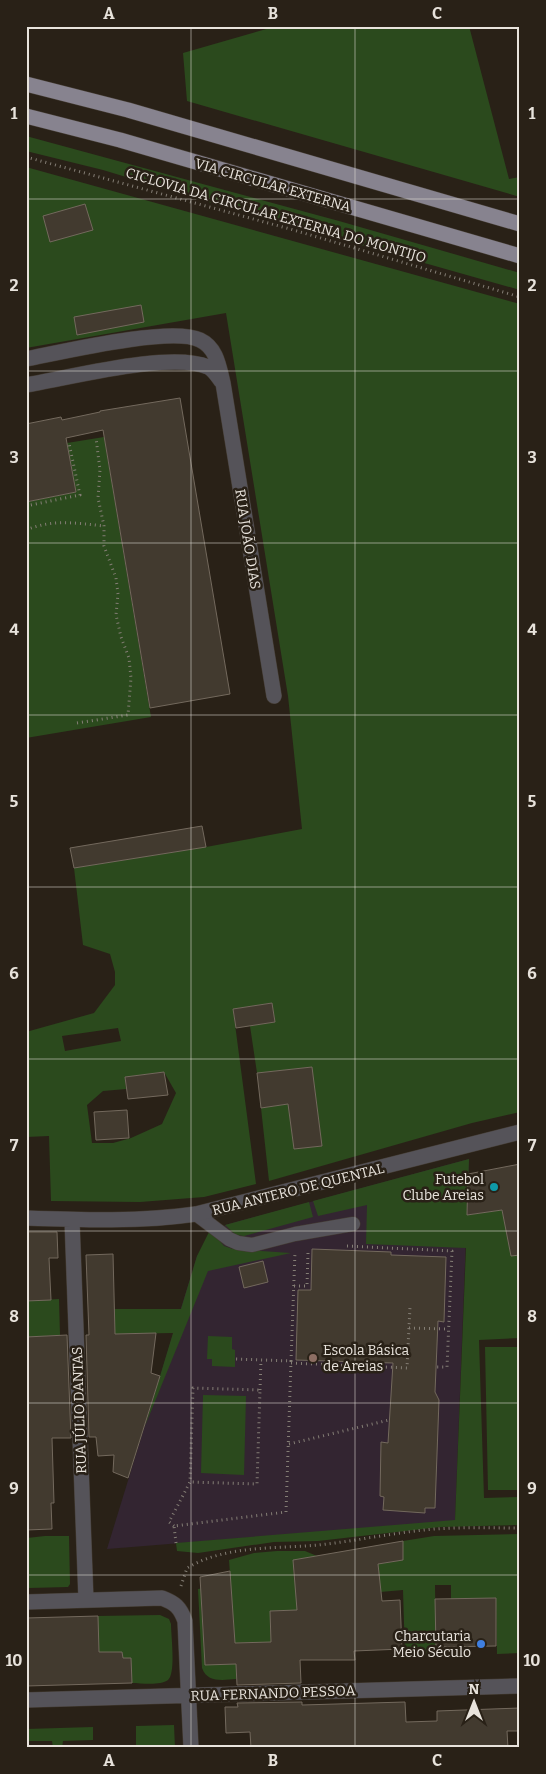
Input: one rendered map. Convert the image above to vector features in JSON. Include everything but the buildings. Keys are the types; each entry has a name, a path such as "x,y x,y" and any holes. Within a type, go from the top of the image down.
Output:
{"main road":[{"path":"26,84 128,110 520,224"},
{"name":"VIA CIRCULAR EXTERNA","path":"26,116 120,140 520,256"}],"street":[{"name":"RUA JOÃO DIAS","path":"26,359 146,338 180,336 201,340 214,352 223,383 274,696"},
{"path":"26,385 114,369 182,362 210,368 223,383"},
{"name":"RUA ANTERO DE QUENTAL","path":"26,1218 72,1220 169,1218 196,1214 520,1132"},
{"name":"RUA JÚLIO DANTAS","path":"72,1220 86,1600"},
{"path":"26,1602 162,1598 175,1604 185,1620 191,1748"},
{"name":"RUA FERNANDO PESSOA","path":"26,1700 520,1686"}],"lane":[{"path":"196,1214 229,1240 252,1245 295,1234 353,1224"}],"path":[{"name":"CICLOVIA DA CIRCULAR EXTERNA DO MONTIJO","path":"26,157 290,229 520,297"},
{"path":"77,723 128,715 131,678 129,658 121,637 116,615 118,594 116,578 104,546 104,526 98,498 100,470 96,438"},
{"path":"26,506 80,495 69,443"},
{"path":"26,530 46,522 69,522 104,526"},
{"path":"339,1246 452,1250 447,1367 436,1367"},
{"path":"174,1526 286,1512 291,1362 294,1286 296,1252 308,1252 307,1286 294,1286"},
{"path":"235,1359 408,1368 410,1307"},
{"path":"409,1328 449,1330"},
{"path":"190,1482 257,1484 260,1360"},
{"path":"176,1543 174,1526 169,1522 190,1482 193,1388 260,1390"},
{"path":"289,1444 389,1420"},
{"path":"175,1604 187,1568 201,1559 223,1553 319,1545 435,1529 520,1528"}],"shaded area":[{"name":"Escola Básica de Areias","path":"469,1159 455,1521 107,1549 197,1256 225,1225"}],"green space":[{"path":"277,26 469,26 509,179 520,177 520,197 187,101 183,53"},
{"path":"26,136 339,221 520,273 520,290 205,201 103,170 26,151"},
{"path":"26,167 520,304 520,1112 472,1123 269,1181 261,1108 288,1104 294,1149 322,1146 312,1067 257,1073 250,1026 275,1022 272,1003 233,1009 256,1184 204,1197 140,1202 51,1201 49,1136 26,1137 26,1032 94,1013 115,985 115,972 110,954 83,945 74,868 206,847 302,829 288,696 226,313 26,348","holes":["118,1028 121,1041 65,1051 62,1036","164,1072 176,1093 162,1124 131,1138 113,1143 92,1143 87,1105 103,1091 126,1089 125,1077"]},
{"path":"104,437 151,717 26,738 26,502 76,492 67,443"},
{"path":"469,1159 467,1215 502,1210 505,1225 518,1222 520,1236 520,1338 479,1340 484,1498 520,1497 520,1525 440,1527 318,1541 274,1542 198,1553 177,1551 176,1543 455,1520 466,1248 366,1244 367,1205 318,1216 313,1201"},
{"path":"309,1202 313,1217 244,1236 236,1235 225,1225"},
{"path":"210,1230 224,1246 233,1249 291,1253 208,1271 145,1426 173,1333 115,1334 114,1309 181,1309 197,1256"},
{"path":"59,1299 60,1335 29,1337 29,1323 26,1323 26,1301"},
{"path":"208,1336 232,1337 232,1349 235,1350 235,1367 212,1366 212,1359 207,1359"},
{"path":"485,1347 520,1347 520,1490 488,1490"},
{"path":"203,1395 246,1396 244,1475 201,1473"},
{"path":"520,1534 520,1653 497,1654 496,1598 451,1599 451,1585 435,1585 436,1656 405,1656 403,1590 380,1592 378,1564 403,1560 403,1541 434,1536"},
{"path":"69,1536 70,1584 68,1587 29,1588 27,1538"},
{"path":"305,1551 317,1556 293,1561 294,1580 328,1609 270,1611 271,1642 235,1643 229,1560 254,1553"},
{"path":"212,1587 201,1604 205,1664 236,1664 236,1679 216,1680 204,1673 202,1668 198,1589"},
{"path":"160,1615 169,1619 171,1624 172,1670 170,1676 168,1680 160,1683 132,1683 130,1658 123,1658 122,1652 99,1652 97,1616"},
{"path":"174,1725 175,1748 136,1748 136,1726"},
{"path":"93,1727 93,1740 63,1741 62,1748 53,1748 52,1741 26,1741 26,1729"}],"place":[{"name":"Futebol Clube Areias","path":"494,1187"},
{"name":"Escola Básica de Areias","path":"313,1358"},
{"name":"Charcutaria Meio Século","path":"481,1644"}]}
